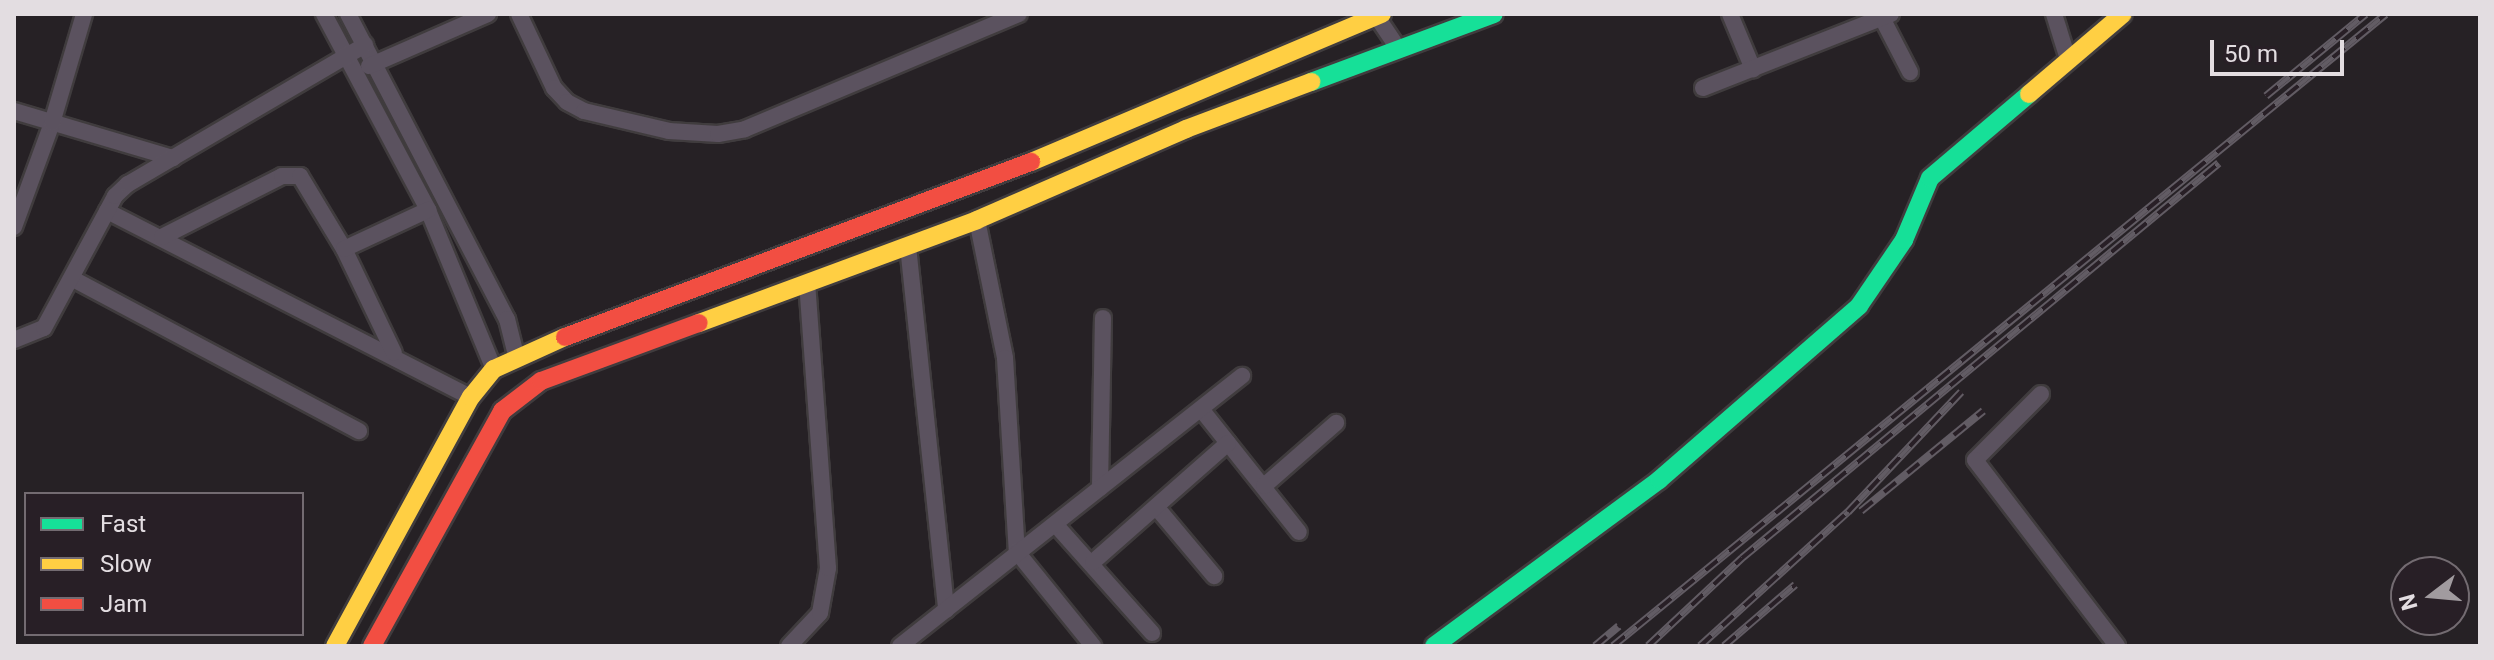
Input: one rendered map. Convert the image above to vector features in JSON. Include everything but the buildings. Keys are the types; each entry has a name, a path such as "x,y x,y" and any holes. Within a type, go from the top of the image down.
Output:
{"street":[{"path":"14,227 52,123 84,14"},
{"path":"324,14 358,72 428,210 494,369"},
{"path":"348,14 507,319 516,355"},
{"path":"358,72 488,14"},
{"path":"519,14 554,88 567,102 584,111 669,131 718,134 745,129 1019,14"},
{"path":"372,646 460,482 514,399 541,381 977,220 1186,129 1397,47 1494,14"},
{"path":"1730,14 1753,69"},
{"path":"2054,14 2068,59"},
{"path":"1434,646 1659,480 1859,306 1904,240 1930,178 2123,14"},
{"path":"335,646 471,397 494,369 516,355 961,192 1378,15 1397,47"},
{"path":"1703,88 1886,16 1910,72"},
{"path":"14,340 44,328 107,211 128,184 365,45"},
{"path":"14,111 173,158"},
{"path":"162,237 291,173 308,182 394,353"},
{"path":"344,249 428,210"},
{"path":"107,211 394,353 471,397"},
{"path":"977,220 1005,358 1017,552 1093,646"},
{"path":"908,246 946,610"},
{"path":"73,279 359,431"},
{"path":"789,646 820,613 828,568 807,284"},
{"path":"1100,488 1103,318"},
{"path":"900,646 1242,376"},
{"path":"2041,394 1975,460 2117,646"},
{"path":"1201,409 1299,532"},
{"path":"1264,486 1336,423"},
{"path":"1093,562 1228,443"},
{"path":"1157,508 1214,576"},
{"path":"1055,524 1093,562 1152,633"}],"railway":[{"path":"2266,96 2366,14"},
{"path":"1613,646 2386,14"},
{"path":"1648,646 1742,558 2219,163"},
{"path":"1700,646 1848,512 1961,392"},
{"path":"1861,511 1983,411"},
{"path":"1724,646 1795,585"},
{"path":"1595,646 1619,626"}],"traffic: fast":[{"path":"1311,82 1494,14"},
{"path":"1434,646 1659,480 1859,306 1904,240 1930,178 2029,94"}],"traffic: slow":[{"path":"1031,162 1382,14"},
{"path":"2029,94 2123,14"},
{"path":"699,323 977,220 1186,129 1311,82"},
{"path":"335,646 471,397 494,369 565,337"}],"traffic: jam":[{"path":"565,337 1031,162"},
{"path":"372,646 502,411 541,381 699,323"}]}
